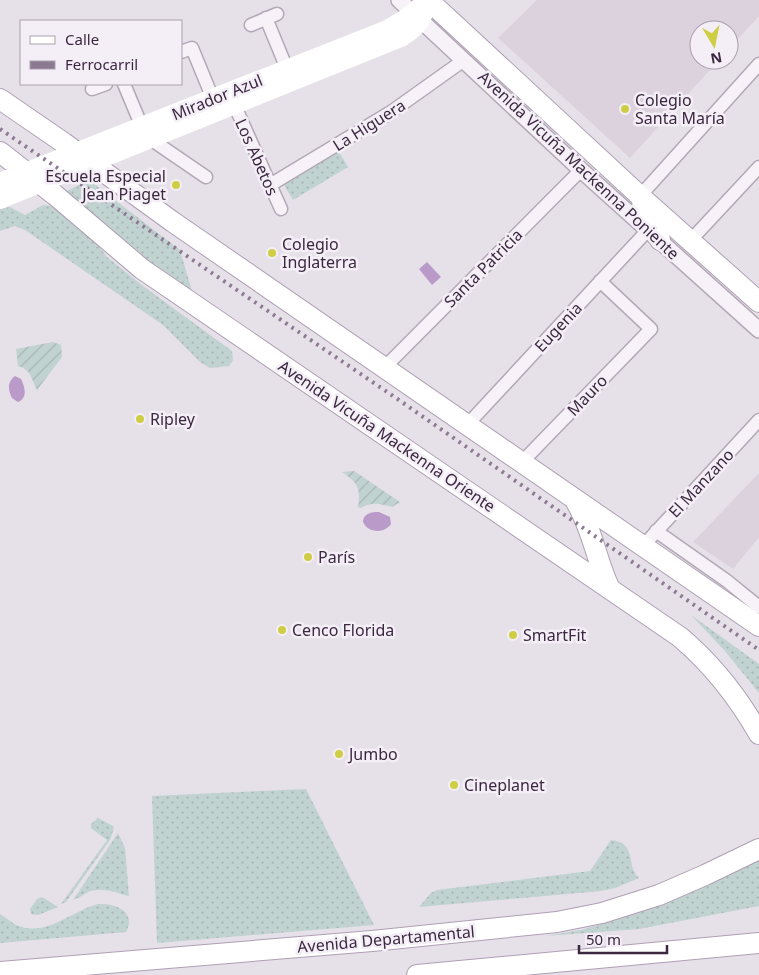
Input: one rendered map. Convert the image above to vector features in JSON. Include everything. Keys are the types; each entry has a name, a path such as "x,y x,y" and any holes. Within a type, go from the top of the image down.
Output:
{"main road":[{"name":"Mirador Azul","path":"145,132 213,98 387,29 421,11"},
{"name":"Mirador Azul","path":"0,200 33,177 145,132 234,104 395,41 411,32 421,11"},
{"name":"Avenida Vicuña Mackenna Poniente","path":"421,11 640,196 759,302"},
{"path":"0,99 573,498 649,539 759,626"},
{"name":"Avenida Vicuña Mackenna Oriente","path":"0,152 33,177 142,269 680,637 700,655 731,691 759,734"},
{"name":"Mirador Azul","path":"0,182 33,177"},
{"path":"640,196 654,235"},
{"path":"573,498 588,524 609,588"},
{"name":"Avenida Departamental","path":"0,972 372,941 573,920 659,895 759,849"},
{"path":"417,975 759,943"}],"street":[{"name":"Avenida Vicuña Mackenna Poniente","path":"399,0 421,11 464,60 581,170 759,330"},
{"path":"250,25 272,16 287,69"},
{"path":"182,52 192,48 213,98"},
{"name":"La Higuera","path":"270,185 391,112 464,60"},
{"path":"640,196 759,64"},
{"path":"92,89 103,85"},
{"path":"124,85 145,132 206,177"},
{"name":"Los Abetos","path":"234,104 281,209"},
{"path":"690,241 759,167"},
{"name":"Santa Patricia","path":"385,367 581,170"},
{"name":"Eugenia","path":"468,424 600,281 654,235"},
{"name":"Mauro","path":"522,462 651,328 600,281"},
{"name":"El Manzano","path":"649,539 759,420"},
{"path":"649,539 727,580 759,607"}],"shaded area":[{"name":"Colegio Santa María","path":"537,0 759,0 759,16 739,38 739,20 689,20 689,70 710,70 630,158 498,38"},
{"path":"338,150 348,167 293,200 283,183"},
{"path":"89,180 180,250 192,291 143,257 67,191"},
{"path":"43,205 51,206 92,237 107,257 143,286 232,351 233,360 229,366 210,368 200,362 163,325 25,230 15,226 0,231 0,209 10,207 25,215"},
{"path":"427,262 441,277 432,285 419,269"},
{"path":"53,342 61,345 62,357 37,390 29,372 18,366 16,349"},
{"path":"15,376 21,379 24,389 23,398 18,402 12,398 9,389 9,383"},
{"path":"354,471 400,502 392,507 369,504 361,508 358,507 359,495 357,486 352,479 342,472"},
{"path":"759,473 759,537 733,569 693,542"},
{"path":"379,512 390,517 391,524 388,527 376,531 365,526 363,519 366,515"},
{"path":"691,615 759,664 759,693 725,651"},
{"path":"306,789 374,925 157,943 152,796"},
{"path":"98,818 113,826 110,840 66,902 61,904 107,840 91,828 91,824"},
{"path":"118,833 125,848 129,896 109,891 93,890 73,900"},
{"path":"611,840 625,845 635,873 639,878 615,888 601,891 419,907 431,893 437,890 590,871"},
{"path":"759,860 759,906 639,929 545,936 581,930 638,913"},
{"path":"42,897 58,907 38,915 31,914 30,909 37,899"},
{"path":"98,904 118,907 127,914 129,925 126,932 0,943 0,914 16,925 38,928 58,922"}],"railway":[{"path":"0,129 396,398 759,650"}],"place":[{"name":"Colegio Santa María","path":"625,109"},
{"name":"Escuela Especial Jean Piaget","path":"176,185"},
{"name":"Colegio Inglaterra","path":"272,253"},
{"name":"Ripley","path":"140,419"},
{"name":"París","path":"308,557"},
{"name":"Cenco Florida","path":"282,630"},
{"name":"SmartFit","path":"513,635"},
{"name":"Jumbo","path":"339,754"},
{"name":"Cineplanet","path":"454,785"}]}
